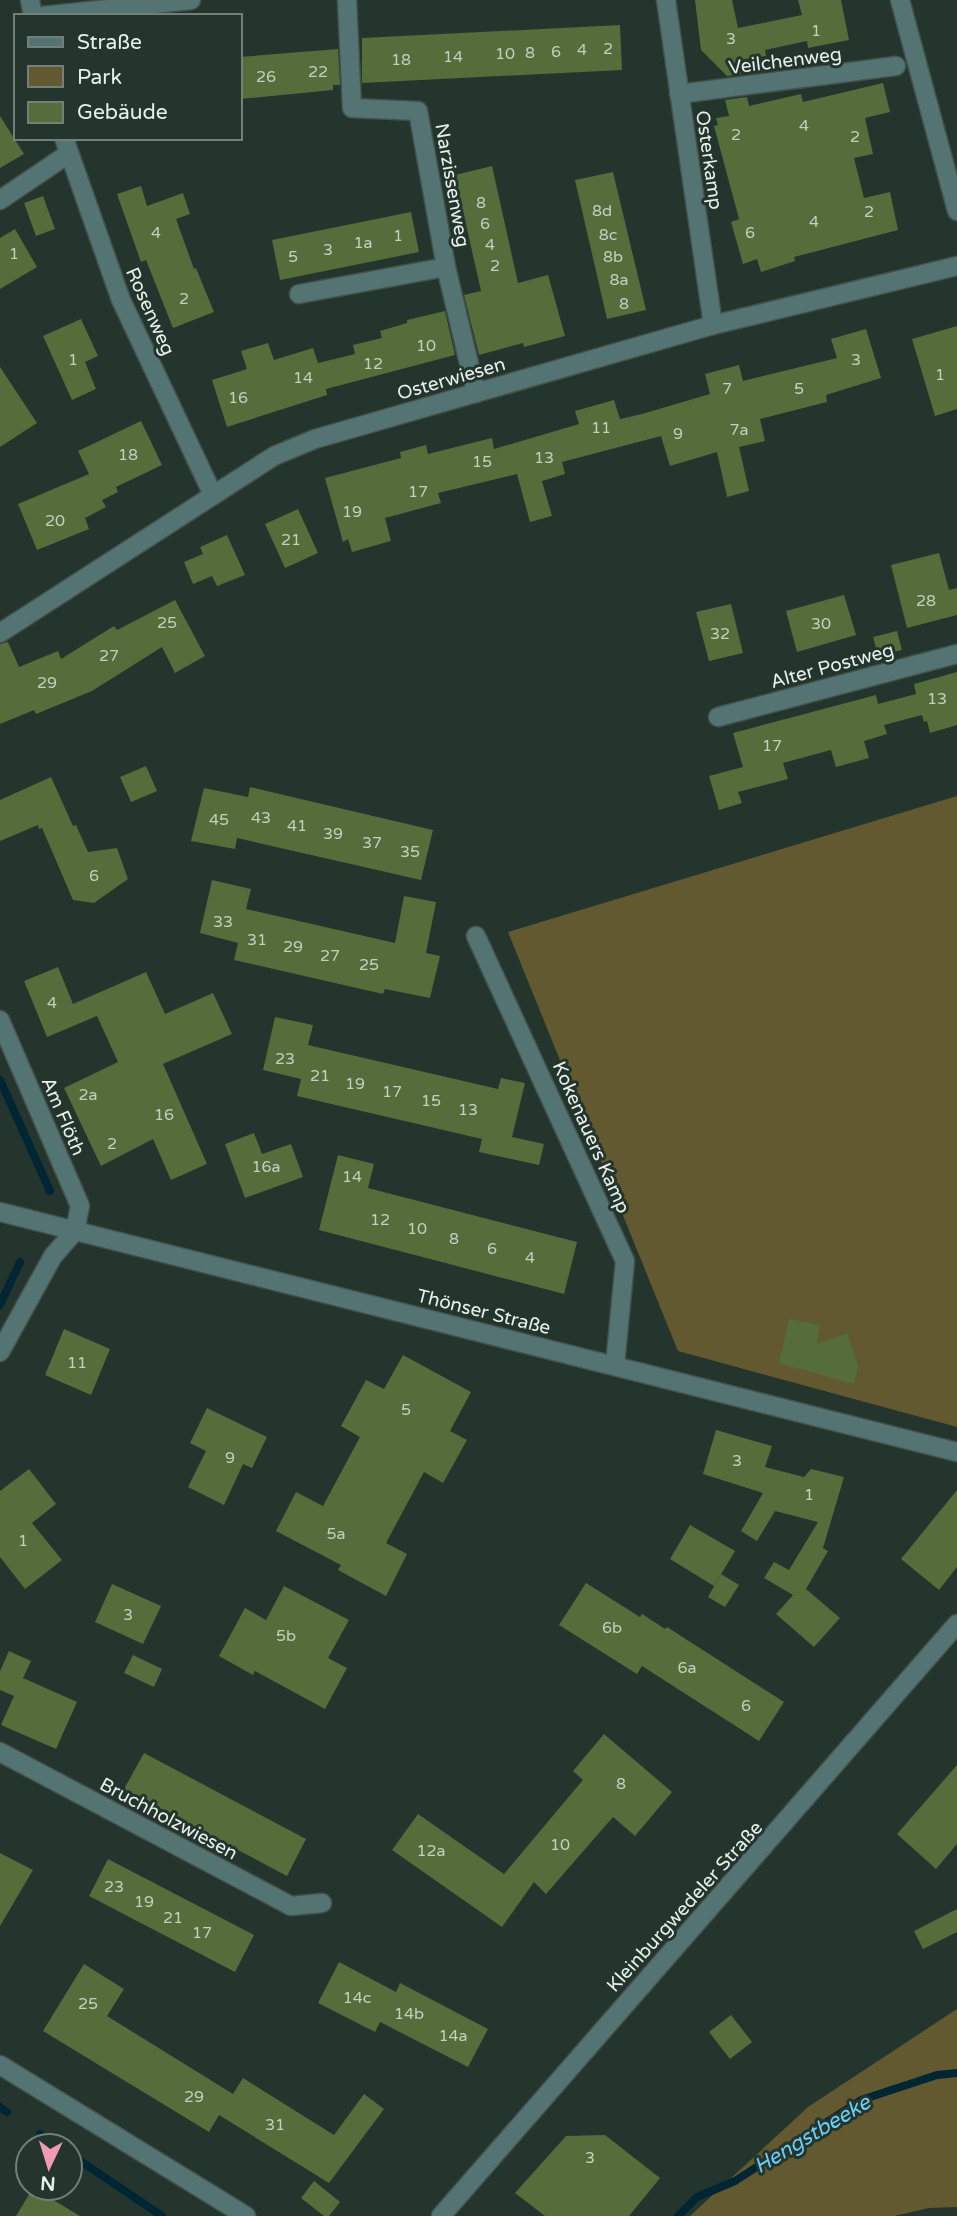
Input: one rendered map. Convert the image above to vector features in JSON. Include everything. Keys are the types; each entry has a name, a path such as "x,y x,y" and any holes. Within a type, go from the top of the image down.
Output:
{"street":[{"path":"62,14 191,0"},
{"name":"Narzissenweg","path":"347,0 352,108 418,111 446,267 476,393"},
{"name":"Osterkamp","path":"666,0 713,325"},
{"path":"900,0 957,211"},
{"name":"Veilchenweg","path":"679,94 896,66"},
{"path":"0,200 66,146"},
{"name":"Rosenweg","path":"66,146 121,300 213,495"},
{"name":"Osterwiesen","path":"0,633 274,456 315,439 713,325 957,266"},
{"name":"Narzissenweg","path":"299,294 446,267"},
{"name":"Alter Postweg","path":"718,717 957,653"},
{"name":"Kokenauers Kamp","path":"476,936 625,1261 615,1365"},
{"name":"Am Flöth","path":"0,1020 80,1206 75,1231"},
{"name":"Thönser Straße","path":"0,1212 957,1452"},
{"path":"0,1352 53,1256 75,1231"},
{"name":"Kleinburgwedeler Straße","path":"442,2216 957,1624"},
{"name":"Bruchholzwiesen","path":"0,1752 291,1906 323,1903"},
{"path":"0,2065 246,2216"}],"green space":[{"path":"957,796 957,1427 678,1351 508,932"},
{"path":"957,2009 957,2207 929,2208 894,2216 690,2216 808,2107"}],"building":[{"path":"695,0 732,0 738,28 802,15 798,0 841,0 849,40 808,48 807,41 765,50 766,56 738,60 741,74 727,76 701,50"},
{"path":"620,25 622,70 362,83 362,38"},
{"path":"338,49 340,85 333,85 333,90 242,99 242,57"},
{"path":"883,83 890,112 865,118 873,154 854,158 864,198 890,192 898,230 794,257 795,261 761,272 757,259 743,264 731,222 739,219 714,126 718,125 716,118 729,116 725,100 747,97 749,106 801,94 803,102"},
{"path":"0,116 24,154 0,168"},
{"path":"492,166 518,283 548,275 565,336 524,347 523,343 479,355 464,295 481,291 455,175"},
{"path":"613,172 646,310 607,319 575,180"},
{"path":"141,186 147,206 183,193 190,214 176,219 194,269 196,268 214,312 173,328 146,260 141,262 117,194"},
{"path":"43,196 55,229 36,236 24,203"},
{"path":"411,212 419,252 280,280 272,240"},
{"path":"15,229 37,267 0,289 0,238"},
{"path":"445,311 455,355 326,389 327,395 227,427 212,380 247,369 241,351 268,343 274,360 313,348 318,363 355,354 353,345 382,338 380,331 407,323 407,320"},
{"path":"81,319 98,356 85,362 96,389 72,400 43,336"},
{"path":"957,326 957,409 935,416 912,339"},
{"path":"866,329 881,378 826,395 827,402 760,419 765,441 739,447 749,491 727,497 717,452 670,466 661,436 562,462 565,474 542,481 552,516 530,522 517,474 438,493 441,503 385,518 391,541 352,552 348,539 343,542 325,478 401,458 400,452 426,445 428,454 492,438 494,449 579,424 575,411 614,400 620,419 642,414 710,394 705,374 739,365 743,381 837,358 831,339"},
{"path":"0,367 37,423 0,447"},
{"path":"141,421 162,465 116,487 118,492 102,500 106,507 85,518 89,529 37,550 18,504 89,474 78,451"},
{"path":"298,509 318,553 285,568 265,524"},
{"path":"227,535 245,575 217,586 212,576 193,584 184,562 203,554 200,547"},
{"path":"939,553 949,590 957,588 957,615 907,628 891,565"},
{"path":"844,595 856,635 797,652 786,611"},
{"path":"175,600 205,656 175,673 162,647 92,691 36,714 34,710 0,724 0,644 8,642 19,667 58,651 61,659 114,626 117,630"},
{"path":"731,604 743,653 709,661 696,612"},
{"path":"897,631 902,650 878,656 873,637"},
{"path":"957,672 957,725 930,733 927,721 924,722 922,715 884,725 887,734 864,741 869,758 836,767 831,750 783,763 788,779 738,792 742,803 719,810 709,776 743,767 733,733 876,695 878,704 916,694 914,684"},
{"path":"146,766 157,791 131,802 120,777"},
{"path":"51,777 88,852 117,848 128,879 94,903 73,900 42,828 39,829 38,825 0,841 0,800"},
{"path":"250,787 433,830 421,880 237,838 235,849 191,841 204,788 248,797"},
{"path":"212,880 251,889 246,909 395,943 404,896 436,902 426,953 440,956 430,998 385,989 383,994 234,960 238,943 200,933"},
{"path":"58,967 73,1004 146,972 165,1014 213,993 232,1034 163,1064 207,1164 171,1180 153,1139 101,1166 64,1088 118,1062 97,1016 47,1037 24,981"},
{"path":"275,1017 313,1025 308,1045 498,1089 501,1078 525,1083 512,1137 544,1144 539,1165 479,1152 482,1139 297,1096 301,1079 263,1070"},
{"path":"254,1133 262,1154 291,1144 303,1177 245,1198 225,1144"},
{"path":"338,1155 374,1164 368,1188 577,1242 564,1294 319,1230"},
{"path":"789,1319 820,1325 817,1344 847,1333 858,1366 854,1384 779,1363"},
{"path":"64,1329 110,1349 91,1395 45,1375"},
{"path":"403,1355 471,1392 450,1431 467,1440 443,1483 424,1472 386,1543 407,1554 386,1596 338,1570 341,1565 276,1531 296,1492 323,1506 360,1437 341,1426 366,1380 384,1389"},
{"path":"207,1408 267,1437 252,1468 243,1464 224,1505 188,1487 206,1451 190,1443"},
{"path":"716,1430 772,1446 765,1467 804,1477 811,1469 844,1477 823,1548 828,1551 806,1589 840,1618 814,1647 776,1614 793,1595 764,1578 774,1562 789,1570 818,1522 775,1511 757,1541 741,1531 763,1493 703,1474"},
{"path":"29,1469 56,1504 32,1523 62,1560 25,1589 0,1557 0,1491"},
{"path":"957,1490 957,1567 939,1590 901,1559"},
{"path":"690,1525 735,1551 714,1586 670,1559"},
{"path":"721,1574 739,1585 725,1607 708,1597"},
{"path":"586,1583 640,1617 642,1614 665,1629 667,1627 784,1702 759,1741 642,1666 637,1674 559,1625"},
{"path":"112,1584 161,1606 143,1644 95,1622"},
{"path":"284,1586 349,1620 328,1658 347,1668 325,1709 255,1671 253,1675 219,1656 245,1608 266,1620"},
{"path":"9,1651 31,1661 23,1678 77,1702 56,1749 1,1725 14,1696 0,1690 0,1671"},
{"path":"133,1655 162,1669 154,1687 124,1673"},
{"path":"604,1734 672,1792 635,1836 613,1817 546,1894 534,1882 502,1927 392,1850 418,1814 504,1874 583,1780 573,1771"},
{"path":"144,1753 306,1839 287,1876 124,1789"},
{"path":"957,1765 957,1844 936,1869 897,1834"},
{"path":"0,1853 33,1870 0,1926"},
{"path":"108,1859 254,1935 235,1972 89,1896"},
{"path":"957,1909 957,1932 923,1949 914,1931"},
{"path":"339,1962 396,1992 400,1983 488,2029 468,2067 380,2022 375,2032 318,2003"},
{"path":"84,1964 124,1989 107,2016 233,2094 243,2078 334,2135 364,2094 384,2109 329,2183 219,2115 209,2132 43,2031"},
{"path":"731,2015 752,2042 730,2059 709,2032"},
{"path":"605,2135 660,2178 629,2216 545,2216 515,2193 566,2136"},
{"path":"314,2181 340,2202 329,2216 324,2216 301,2198"},
{"path":"24,2202 56,2202 80,2216 16,2216"}],"waterway":[{"path":"0,1080 50,1191"},
{"path":"0,1305 20,1262"},
{"name":"Hengstbeeke","path":"678,2216 697,2197 735,2181 861,2100 937,2075 957,2073"},
{"path":"0,2107 7,2112"},
{"path":"84,2163 162,2216"}]}
